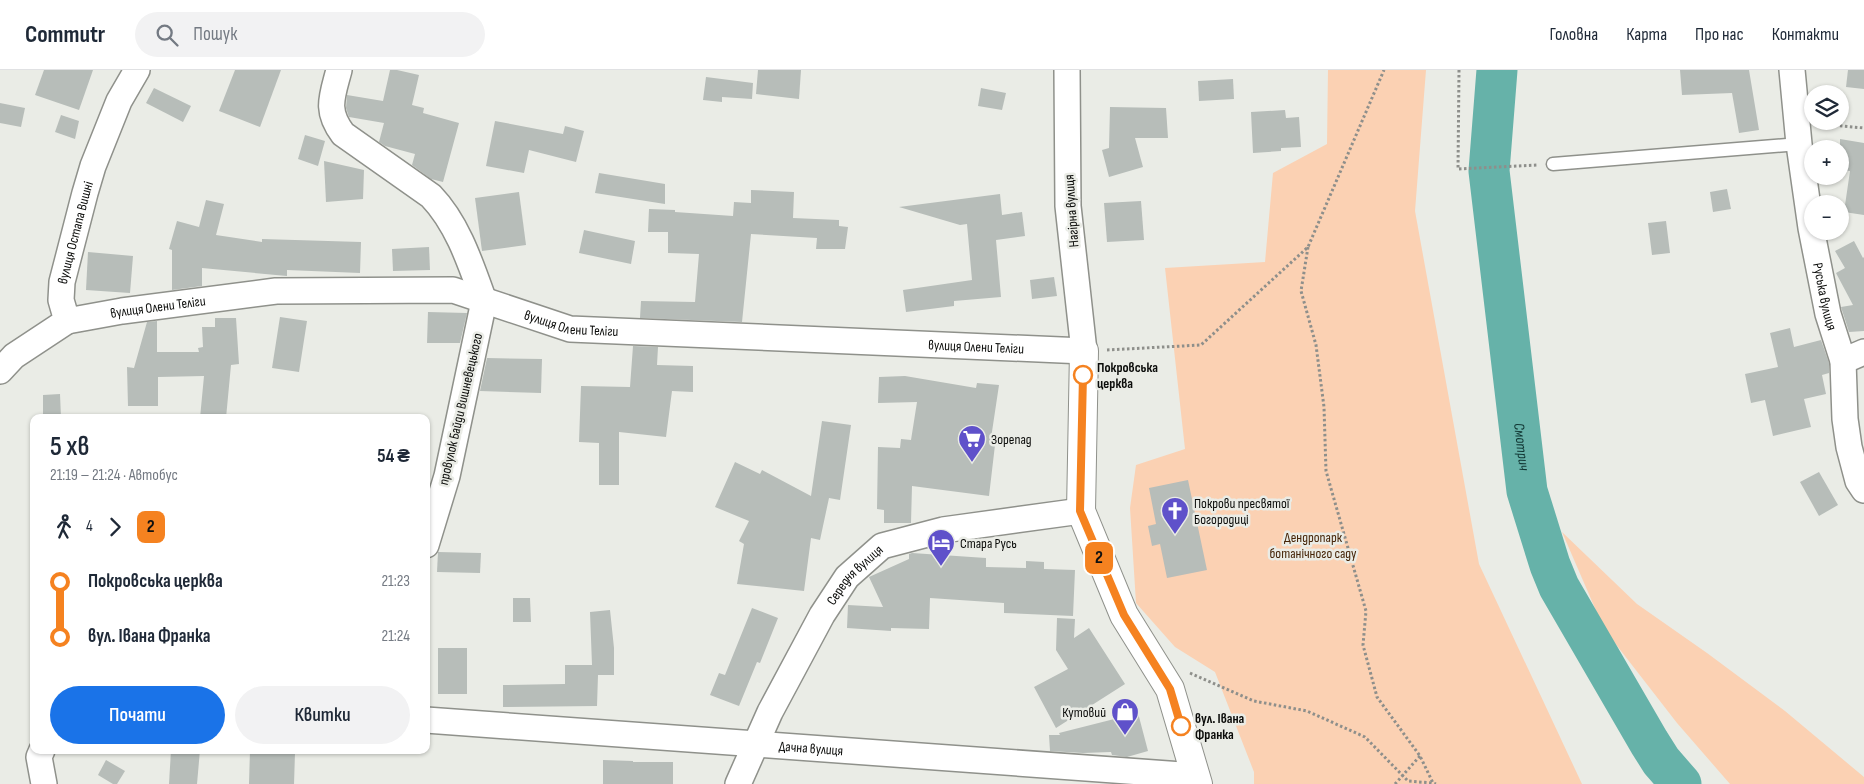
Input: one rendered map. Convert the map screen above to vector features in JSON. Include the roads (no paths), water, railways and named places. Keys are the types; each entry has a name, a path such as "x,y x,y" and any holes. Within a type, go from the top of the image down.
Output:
{"street":[{"name":"вулиця Остапа Вишні","path":"67,321 61,300 62,282 85,194 93,166 119,101 138,70"},
{"path":"339,70 332,96 331,113 335,124 343,134 431,196 440,206 450,219 475,274 484,301"},
{"name":"Нагірна вулиця","path":"1067,70 1068,206 1084,351"},
{"name":"Руська вулиця","path":"1792,70 1810,228 1828,314 1853,356 1845,419 1849,447 1858,481 1864,490"},
{"name":"вулиця Олени Теліги","path":"67,321 122,311 276,291 452,290 570,329 1084,351"},
{"name":"провулок Байди Вишневецького","path":"430,531 446,476 484,301"},
{"path":"0,371 14,356 67,321"},
{"path":"1084,351 1080,511 1124,615 1170,689 1197,780"},
{"name":"Середня вулиця","path":"738,784 770,712 822,615 847,577 882,546 943,530 1080,511"},
{"name":"Дачна вулиця","path":"430,720 1197,780"},
{"path":"41,754 44,784"}],"lane":[{"path":"1552,164 1798,132"},
{"path":"31,784 41,754"}],"waterway":[{"name":"Смотрич","path":"1497,70 1489,171 1527,491 1550,565 1559,587 1649,742 1661,761 1681,784"}],"place":[{"name":"Покровська церква","path":"1083,375"},
{"name":"Зорепад","path":"972,463"},
{"name":"Покрови пресвятої Богородиці","path":"1175,535"},
{"name":"Стара Русь","path":"941,567"},
{"name":"вул. Івана Франка","path":"1181,726"},
{"name":"Кутовий","path":"1125,736"}],"park label":[{"name":"Дендропарк ботанічного саду","path":"1313,546"}]}
